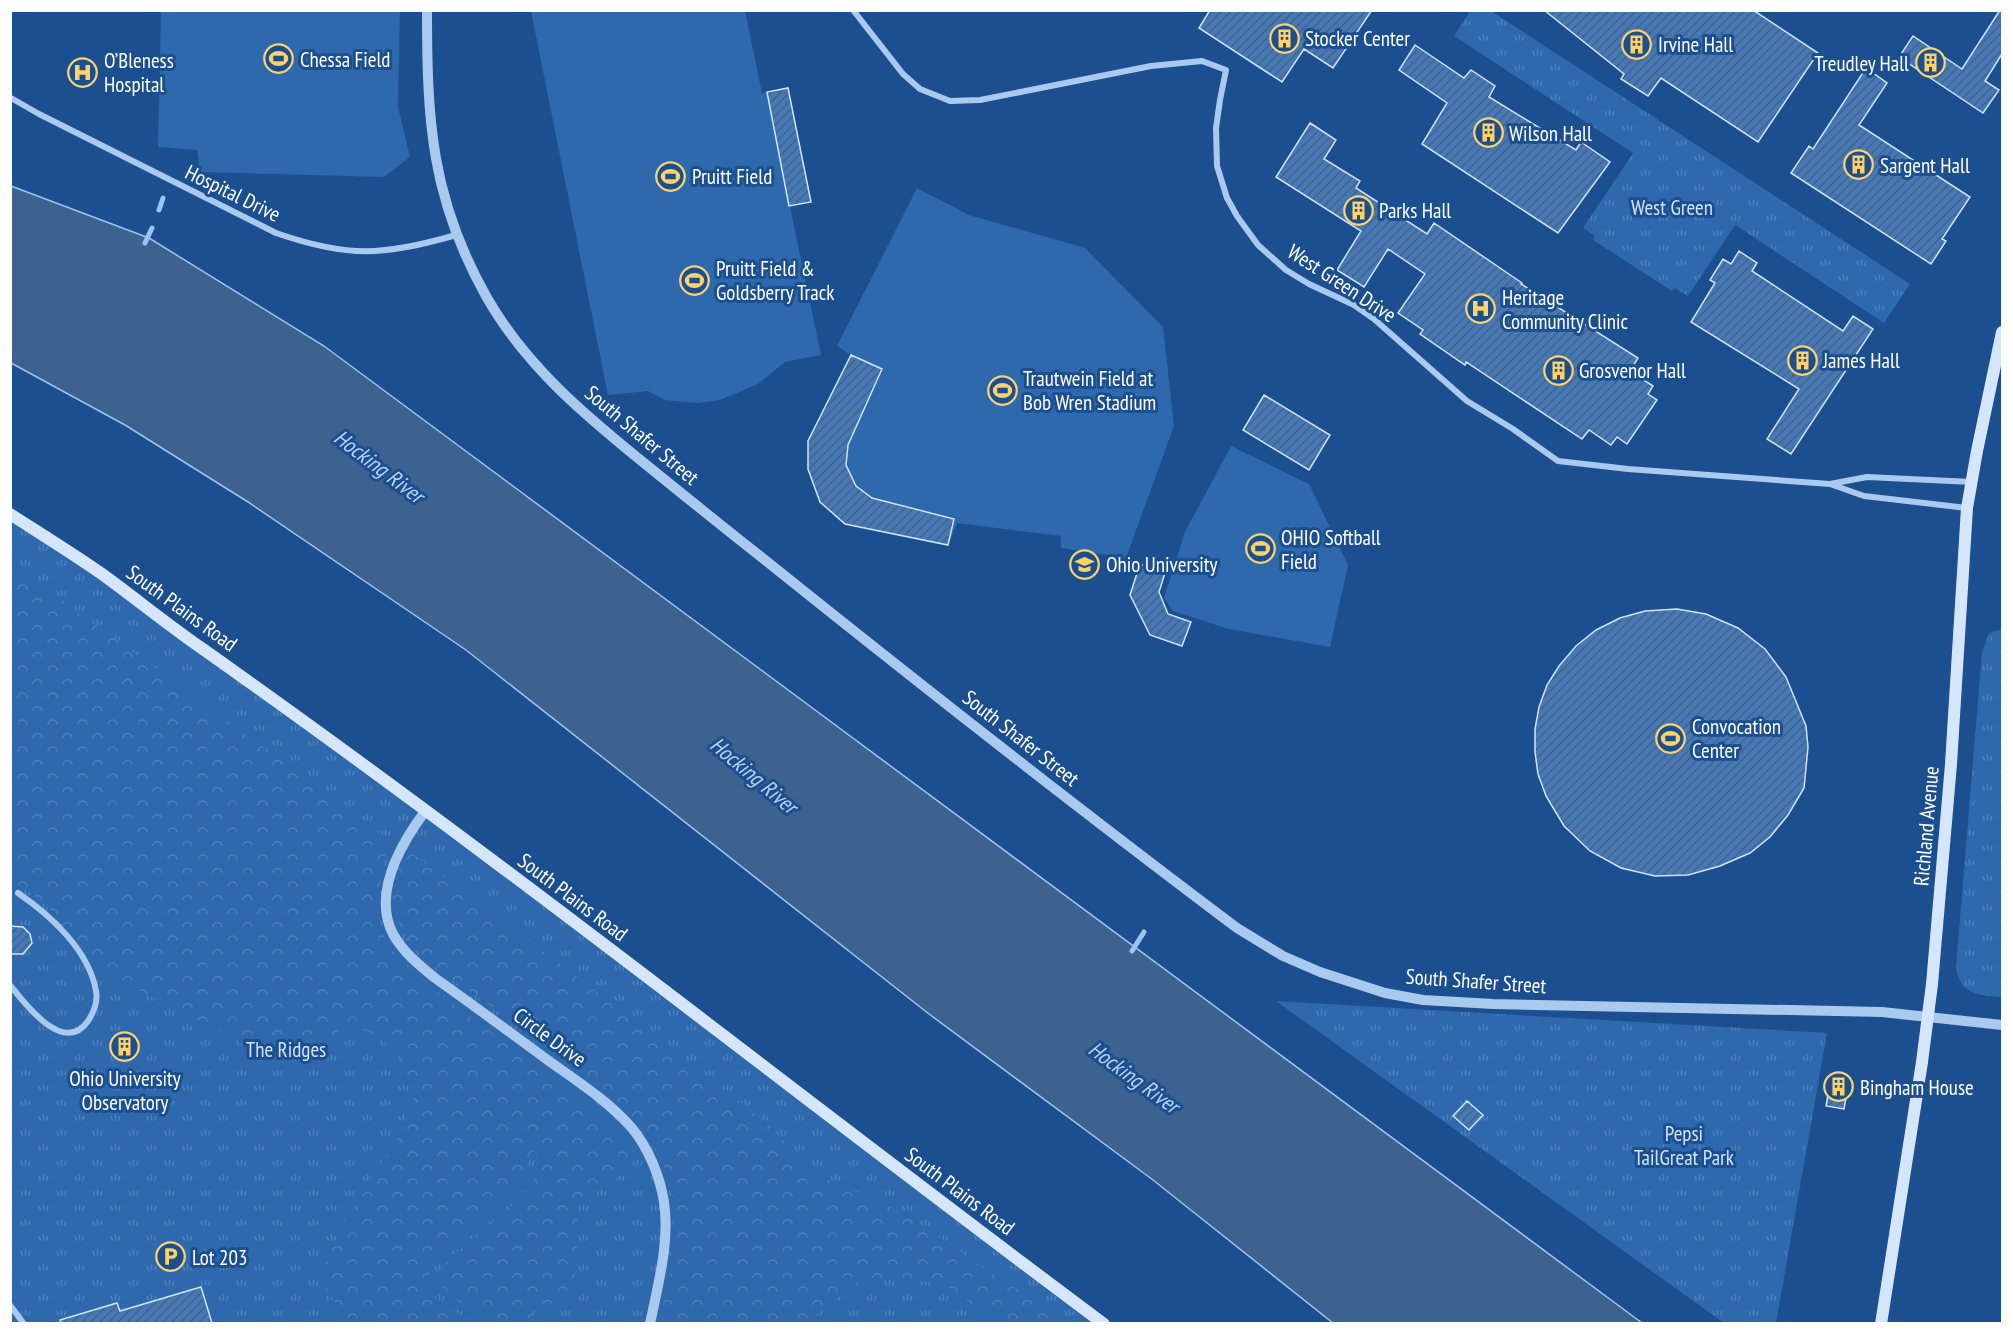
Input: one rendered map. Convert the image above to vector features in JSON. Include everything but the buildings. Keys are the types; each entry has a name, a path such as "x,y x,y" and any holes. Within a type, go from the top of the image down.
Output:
{"main road":[{"name":"Richland Avenue","path":"1881,1323 1928,1018 1950,776 1967,508 2002,332"},
{"name":"South Plains Road","path":"10,514 100,572 426,810 807,1101 1104,1323"}],"street":[{"name":"South Shafer Street","path":"427,10 430,124 440,183 456,235 483,291 514,339 545,376 584,414 881,653 1237,928 1283,956 1353,984 1423,1000 1492,1004 1882,1012 2002,1025"},
{"name":"West Green Drive","path":"853,10 903,74 920,88 950,101 980,100 1151,66 1202,61 1226,70 1216,128 1217,166 1227,198 1258,245 1286,270 1309,284 1354,305 1374,319 1467,401 1513,429 1558,461 1628,469 1830,484 1867,477 1972,482"},
{"name":"Hospital Drive","path":"11,98 276,233 316,246 359,252 379,252 418,246 456,235"},
{"name":"West Green Drive","path":"1830,484 1864,496 1967,508"},
{"name":"Circle Drive","path":"426,810 402,846 390,881 387,904 393,933 415,961 616,1111 638,1137 653,1165 664,1200 666,1226 664,1250 650,1323"},
{"path":"10,985 24,1004 56,1030 72,1032 84,1027 93,1013 96,990 84,960 37,906 18,892"},
{"path":"10,1305 24,1323"}],"green space":[{"name":"West Green","path":"1471,10 1491,11 1910,284 1884,323 1735,225 1688,296 1675,288 1672,291 1593,240 1595,236 1583,228 1633,153 1454,36"},
{"name":"Chessa Field","path":"161,11 400,11 398,107 410,157 384,177 200,172 197,150 158,147"},
{"name":"Pruitt Field & Goldsberry Track","path":"531,11 745,11 762,93 788,88 811,202 790,207 821,355 785,362 758,384 720,400 698,403 665,400 648,391 608,395"},
{"name":"Trautwein Field at Bob Wren Stadium","path":"917,188 969,215 1085,248 1163,327 1174,426 1126,558 1061,548 1061,536 957,523 948,545 845,524 820,502 808,469 808,441 851,355 837,346"},
{"name":"OHIO Softball Field","path":"1231,446 1309,484 1348,565 1330,647 1229,629 1173,611 1164,598 1185,532"},
{"name":"The Ridges","path":"10,514 100,572 1104,1323 11,1323"},
{"path":"11,563 381,833 388,842 379,889 378,913 384,936 399,959 478,1023 609,1120 625,1138 636,1158 611,1184 578,1200 576,1273 561,1303 530,1304 533,1323 514,1322 488,1315 459,1302 447,1293 440,1281 444,1266 454,1255 513,1205 533,1183 538,1159 536,1152 531,1152 525,1172 516,1186 441,1252 435,1258 430,1270 431,1289 441,1304 455,1313 483,1323 359,1323 344,1316 324,1286 327,1254 367,1184 400,1136 415,1097 397,1050 358,1025 338,1031 329,1054 268,1059 222,1032 137,990 93,964 51,910 25,888 11,882"},
{"path":"2002,629 2002,997 1972,992 1961,983 1956,967 1982,653 1989,633"},
{"path":"407,850 761,1118 816,1174 901,1212 1067,1323 997,1323 942,1282 863,1279 804,1323 660,1323 670,1261 673,1207 669,1181 660,1156 644,1130 620,1104 504,1016 440,971 418,952 401,929 394,909 395,879"},
{"name":"Pepsi TailGreat Park","path":"1276,1001 1827,1033 1776,1323 1724,1323"}],"water":[{"name":"Hocking River","path":"11,186 149,238 324,346 1642,1323 1333,1323 1153,1180 929,1014 466,650 248,502 125,425 11,363"}],"waterway":[{"path":"159,210 163,198"},
{"path":"145,243 152,228"},
{"path":"1132,951 1144,932"}],"place":[{"name":"Stocker Center","path":"1284,38"},
{"name":"Irvine Hall","path":"1637,44"},
{"name":"Chessa Field","path":"279,59"},
{"name":"Treudley Hall","path":"1930,63"},
{"name":"O’Bleness Hospital","path":"83,72"},
{"name":"Wilson Hall","path":"1488,133"},
{"name":"Sargent Hall","path":"1859,165"},
{"name":"Pruitt Field","path":"671,176"},
{"name":"Parks Hall","path":"1358,210"},
{"name":"Pruitt Field & Goldsberry Track","path":"695,280"},
{"name":"Heritage Community Clinic","path":"1481,309"},
{"name":"James Hall","path":"1802,360"},
{"name":"Grosvenor Hall","path":"1558,370"},
{"name":"Trautwein Field at Bob Wren Stadium","path":"1002,390"},
{"name":"OHIO Softball Field","path":"1260,549"},
{"name":"Ohio University","path":"1085,564"},
{"name":"Convocation Center","path":"1671,738"},
{"name":"Ohio University Observatory","path":"125,1047"},
{"name":"Bingham House","path":"1839,1087"},
{"name":"Lot 203","path":"171,1257"}]}
